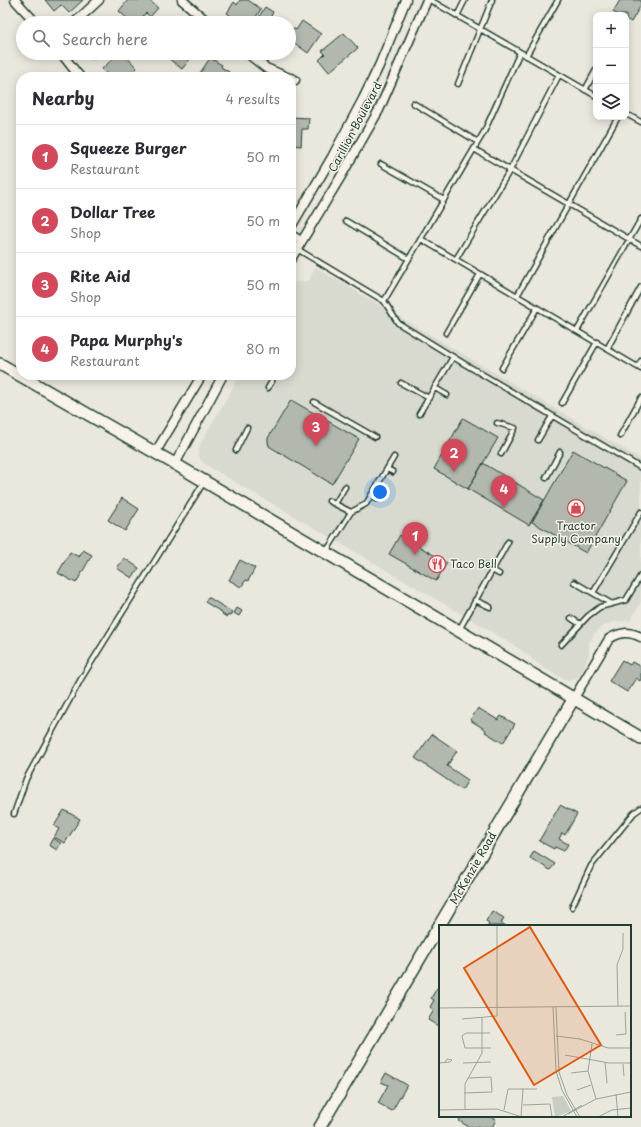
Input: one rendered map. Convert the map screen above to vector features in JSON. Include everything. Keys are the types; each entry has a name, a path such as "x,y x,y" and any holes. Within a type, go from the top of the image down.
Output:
{"main road":[{"path":"0,364 16,373"},
{"path":"28,380 175,464 641,738"},
{"name":"McKenzie Road","path":"440,925 574,698"},
{"name":"McKenzie Road","path":"320,1127 439,926"}],"street":[{"path":"15,0 30,16"},
{"path":"82,16 100,0"},
{"path":"182,0 201,16"},
{"name":"Carillion Boulevard","path":"296,218 363,99 379,66 406,0"},
{"name":"Carillion Boulevard","path":"296,250 379,110 428,0"},
{"path":"67,60 76,72"},
{"path":"256,60 266,68 275,72"},
{"path":"296,238 302,241"},
{"path":"155,453 199,380"},
{"path":"175,464 220,380"},
{"name":"McKenzie Road","path":"574,698 609,639 618,634 625,633 641,637"}],"lane":[{"path":"428,0 593,94"},
{"path":"457,16 465,0"},
{"path":"458,84 492,0"},
{"path":"526,56 558,0"},
{"path":"384,301 484,132 520,52"},
{"path":"456,259 510,170 559,75"},
{"path":"585,90 593,75"},
{"path":"413,103 478,142"},
{"path":"629,116 641,122"},
{"path":"517,296 616,120"},
{"path":"474,149 641,246"},
{"path":"381,164 444,200"},
{"path":"577,331 641,219"},
{"path":"346,221 409,259"},
{"path":"421,239 639,368 641,361"},
{"path":"296,256 384,301 398,323 641,468"},
{"path":"446,333 480,274"},
{"path":"607,349 641,287"},
{"path":"502,368 537,308"},
{"path":"562,403 597,342"},
{"path":"419,414 453,357"},
{"path":"268,388 272,381"},
{"path":"401,383 429,398"},
{"path":"435,388 446,394"},
{"path":"620,436 641,398"},
{"path":"314,402 375,437"},
{"path":"538,440 552,416"},
{"path":"497,423 515,428 501,454"},
{"path":"236,450 248,428"},
{"path":"546,478 560,452"},
{"path":"325,553 351,512 366,504 394,456"},
{"path":"387,469 393,472"},
{"path":"14,814 26,779 81,679 204,481"},
{"path":"335,504 345,487"},
{"path":"371,495 377,499"},
{"path":"329,501 351,512"},
{"path":"593,593 641,512"},
{"path":"458,630 508,542"},
{"path":"484,565 499,574"},
{"path":"561,645 588,616 600,608 626,600 641,575"},
{"path":"574,582 612,604"},
{"path":"475,600 490,607"},
{"path":"571,618 580,624"},
{"path":"572,907 591,866 630,818 641,808"}],"shaded area":[{"path":"315,267 641,459 641,602 630,621 613,622 602,627 595,633 589,643 589,654 584,668 577,678 565,680 544,668 521,650 482,626 204,464 198,456 200,444 237,380 296,380 296,282 309,281"}],"building":[{"path":"45,0 83,0 69,13 61,5 54,11"},
{"path":"128,0 149,0 158,8 151,16 146,13 143,16 124,16 119,11"},
{"path":"240,0 248,0 261,9 256,16 231,16 227,13 234,2 237,5"},
{"path":"620,0 641,0 641,5 631,22 629,21 629,12 613,12"},
{"path":"265,7 273,12 271,16 259,16"},
{"path":"302,21 321,34 308,53 296,44 296,30"},
{"path":"344,33 358,48 329,72 319,60 325,54 322,51"},
{"path":"112,60 130,60 137,68 133,72 105,72 102,69"},
{"path":"170,60 189,60 182,69"},
{"path":"209,60 213,60 222,65 221,67 229,72 201,72"},
{"path":"296,117 309,118 308,129 302,129 301,146 296,146"},
{"path":"291,400 359,439 332,484 269,446 268,438"},
{"path":"463,418 498,438 468,489 434,469"},
{"path":"573,450 627,481 586,553 532,522"},
{"path":"483,463 544,500 529,525 468,489"},
{"path":"122,498 139,509 125,531 108,520"},
{"path":"400,535 447,563 436,581 389,554"},
{"path":"83,550 92,555 76,583 58,573 70,552 79,557"},
{"path":"124,558 139,568 132,578 117,568"},
{"path":"240,560 255,568 248,581 246,580 241,587 229,580"},
{"path":"208,597 232,612 230,616 228,615 227,617 205,602"},
{"path":"237,608 242,611 239,616 234,613"},
{"path":"622,660 630,665 632,662 641,667 640,681 636,678 627,692 609,681"},
{"path":"478,708 498,720 501,716 515,724 503,743 485,732 486,730 470,720"},
{"path":"432,734 457,751 447,766 468,780 462,790 415,758"},
{"path":"560,805 577,814 565,835 562,833 559,839 568,844 564,851 555,847 554,849 539,841"},
{"path":"64,810 80,819 65,843 54,837 59,829 54,826"},
{"path":"53,838 61,843 57,850 49,845"},
{"path":"534,851 555,864 550,870 530,858"},
{"path":"492,911 504,918 501,923 504,925 488,925 489,923 486,921"},
{"path":"437,988 439,989 439,1026 428,1020 434,1010 430,1007 434,1000 431,998"},
{"path":"386,1073 407,1085 392,1111 378,1103 388,1085 381,1082"},
{"path":"461,1117 492,1117 496,1120 492,1127 469,1127 459,1121"}],"place":[{"name":"Rite Aid","path":"316,446"},
{"name":"Dollar Tree","path":"454,472"},
{"name":"Papa Murphy's","path":"504,508"},
{"name":"Tractor Supply Company","path":"576,508"},
{"name":"Squeeze Burger","path":"415,555"},
{"name":"Taco Bell","path":"437,564"}]}
